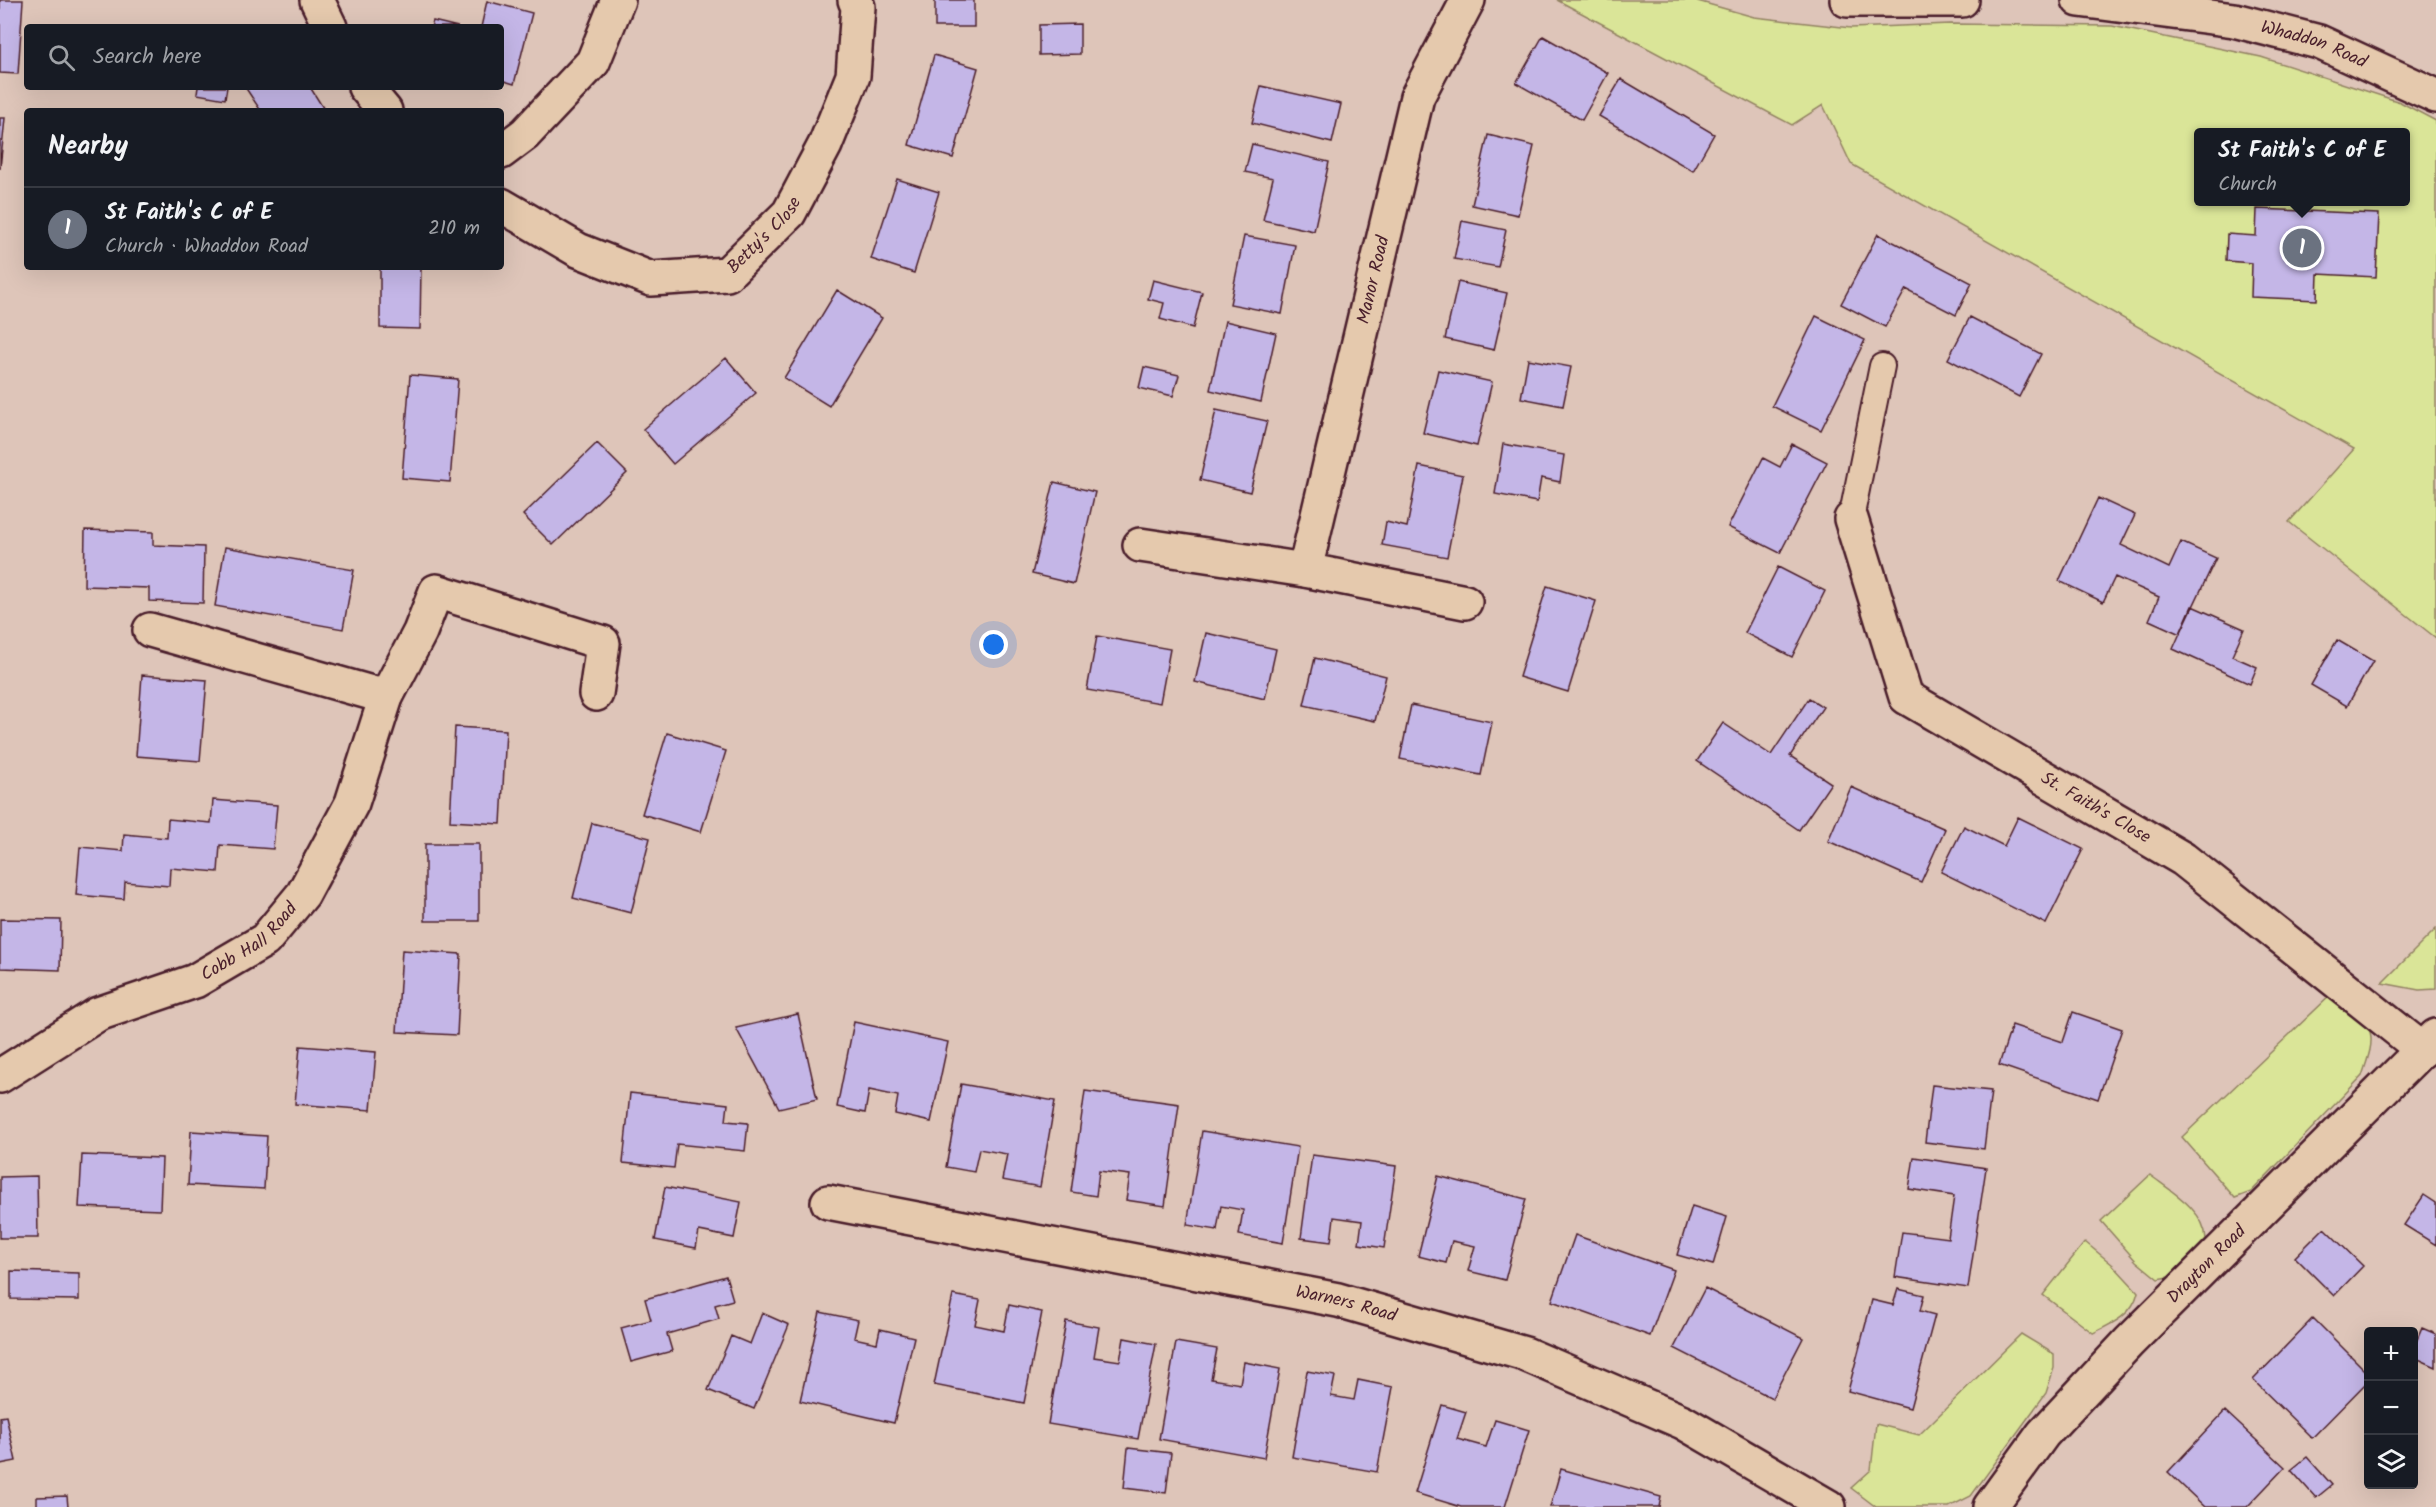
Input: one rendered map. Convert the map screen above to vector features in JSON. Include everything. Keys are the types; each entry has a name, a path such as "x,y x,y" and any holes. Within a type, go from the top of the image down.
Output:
{"street":[{"path":"317,0 329,24"},
{"path":"504,150 525,134 593,62 618,0"},
{"name":"Betty's Close","path":"504,208 578,250 651,279 727,274 789,213 825,145 854,76 858,7 855,0"},
{"name":"Manor Road","path":"1305,570 1417,97 1468,0"},
{"path":"1847,0 1962,0"},
{"name":"Whaddon Road","path":"2079,0 2234,20 2319,42 2436,96"},
{"path":"368,90 382,108"},
{"name":"St. Faith's Close","path":"1851,519 1906,697 2183,859 2432,1049"},
{"path":"1140,545 1305,570 1465,602"},
{"name":"Cobb Hall Road","path":"0,1076 98,1014 195,981 265,940 303,894 352,803 386,697 420,632 436,591 603,643 596,694"},
{"path":"150,630 386,697"},
{"name":"Drayton Road","path":"1990,1507 2043,1434 2129,1342 2432,1049"},
{"name":"Warners Road","path":"828,1202 1338,1300 1525,1354 1683,1422 1829,1507"}],"lane":[{"path":"1851,519 1882,366"}],"green space":[{"path":"1557,0 1694,0 1754,17 1851,28 1950,24 2112,26 2261,57 2400,102 2436,121 2436,638 2289,522 2354,449 1851,164 1823,105 1792,125"},
{"path":"2436,929 2436,989 2419,990 2382,983"},
{"path":"2334,992 2360,1015 2370,1032 2370,1048 2362,1076 2251,1192 2235,1198 2182,1137"},
{"path":"2150,1175 2193,1210 2200,1219 2206,1239 2169,1277 2158,1279 2136,1261 2101,1221"},
{"path":"2085,1242 2113,1265 2138,1292 2127,1313 2093,1333 2043,1295"},
{"path":"2021,1334 2054,1354 2054,1368 2046,1393 1971,1496 1949,1507 1876,1507 1851,1488 1871,1470 1876,1424 1919,1435"}],"building":[{"path":"0,0 23,0 18,74 0,73"},
{"path":"935,0 974,0 974,27 935,27"},
{"path":"487,1 532,13 514,84 504,81 504,24 482,24"},
{"path":"1080,24 1080,54 1039,55 1039,25"},
{"path":"1543,36 1608,73 1582,120 1516,83"},
{"path":"934,55 978,68 953,158 909,145"},
{"path":"1621,79 1714,134 1693,171 1599,116"},
{"path":"1261,86 1341,104 1332,143 1252,123"},
{"path":"198,90 226,90 225,99 197,94"},
{"path":"247,90 312,90 323,108 259,108"},
{"path":"0,118 5,118 0,169"},
{"path":"1488,135 1534,146 1518,215 1472,205"},
{"path":"1252,144 1329,162 1314,231 1263,220 1273,178 1245,172"},
{"path":"897,179 939,192 914,273 871,259"},
{"path":"2257,209 2379,214 2376,277 2318,274 2317,300 2251,297 2252,263 2226,261 2227,234 2256,236"},
{"path":"1462,221 1506,230 1498,267 1454,259"},
{"path":"1878,234 1972,283 1956,315 1906,289 1885,327 1841,304"},
{"path":"1244,236 1295,245 1282,314 1230,304"},
{"path":"380,270 421,270 420,329 380,328"},
{"path":"1153,280 1202,292 1193,328 1160,319 1164,303 1148,299"},
{"path":"1458,282 1507,293 1494,350 1445,339"},
{"path":"837,290 882,318 829,406 784,378"},
{"path":"1816,316 1865,340 1821,430 1772,406"},
{"path":"1970,317 2041,354 2019,397 1948,359"},
{"path":"1225,321 1276,333 1261,402 1210,390"},
{"path":"726,358 756,393 673,464 643,429"},
{"path":"1528,359 1571,367 1563,406 1521,398"},
{"path":"1144,367 1179,375 1173,396 1139,388"},
{"path":"1438,370 1492,382 1477,446 1423,433"},
{"path":"410,375 458,379 450,482 402,478"},
{"path":"1216,410 1267,421 1250,492 1200,480"},
{"path":"597,443 627,473 553,545 523,515"},
{"path":"1503,444 1564,455 1560,482 1541,478 1537,502 1495,494"},
{"path":"1792,444 1827,462 1780,553 1728,527 1763,458 1780,467"},
{"path":"1419,466 1463,475 1447,557 1382,545 1386,522 1407,527"},
{"path":"1054,482 1095,492 1074,584 1032,574"},
{"path":"2098,498 2135,515 2121,545 2169,568 2181,542 2216,558 2180,634 2149,620 2159,597 2115,577 2103,602 2059,581"},
{"path":"85,530 153,532 153,545 204,547 203,603 149,601 149,588 84,586"},
{"path":"225,547 354,570 343,629 215,606"},
{"path":"1778,567 1825,591 1792,657 1745,633"},
{"path":"1547,586 1596,601 1568,692 1519,677"},
{"path":"2192,606 2244,629 2232,656 2257,667 2250,684 2173,649"},
{"path":"1206,633 1276,649 1265,699 1195,682"},
{"path":"1097,636 1170,649 1160,703 1087,690"},
{"path":"2337,640 2373,661 2347,706 2311,685"},
{"path":"1315,658 1386,676 1375,721 1304,705"},
{"path":"142,675 207,680 200,761 136,756"},
{"path":"1809,698 1823,707 1790,756 1831,783 1799,830 1697,761 1723,723 1771,755"},
{"path":"1411,705 1492,722 1481,775 1400,759"},
{"path":"455,727 506,730 501,824 450,821"},
{"path":"667,733 726,751 701,832 642,814"},
{"path":"1851,787 1945,829 1921,882 1828,841"},
{"path":"213,800 277,805 273,849 220,845 218,872 170,868 169,886 125,882 124,899 76,895 80,847 123,851 124,834 167,838 168,819 211,823"},
{"path":"2018,817 2083,849 2046,924 1941,872 1964,826 2004,846"},
{"path":"592,823 650,838 631,913 573,898"},
{"path":"425,844 479,844 479,921 425,921"},
{"path":"0,919 61,920 60,970 0,968"},
{"path":"402,950 461,954 457,1035 397,1032"},
{"path":"2073,1012 2122,1029 2098,1099 1999,1065 2012,1025 2063,1042"},
{"path":"798,1014 817,1099 779,1108 736,1028"},
{"path":"854,1022 948,1042 931,1122 895,1114 898,1096 869,1090 865,1113 837,1107"},
{"path":"300,1046 376,1052 371,1110 295,1104"},
{"path":"961,1084 1055,1101 1040,1187 1002,1180 1007,1154 979,1149 974,1172 946,1167"},
{"path":"1932,1085 1991,1091 1984,1149 1925,1142"},
{"path":"1085,1091 1179,1104 1165,1206 1126,1200 1130,1175 1099,1171 1096,1196 1071,1192"},
{"path":"630,1093 728,1104 726,1121 748,1123 745,1151 677,1144 674,1168 623,1163"},
{"path":"191,1131 267,1136 264,1189 188,1185"},
{"path":"1202,1131 1298,1147 1283,1243 1239,1235 1243,1210 1221,1206 1217,1230 1187,1225"},
{"path":"82,1155 162,1158 160,1210 79,1207"},
{"path":"1312,1155 1396,1166 1384,1248 1359,1244 1362,1221 1334,1217 1331,1242 1301,1238"},
{"path":"1914,1157 1986,1168 1968,1288 1895,1277 1902,1232 1948,1238 1954,1196 1909,1189"},
{"path":"37,1176 38,1238 0,1238 0,1177"},
{"path":"1438,1176 1526,1199 1505,1280 1468,1271 1475,1246 1452,1241 1446,1263 1418,1256"},
{"path":"665,1187 741,1202 734,1238 699,1231 696,1248 655,1240"},
{"path":"2424,1195 2436,1203 2436,1245 2404,1225"},
{"path":"1692,1206 1727,1217 1713,1265 1677,1255"},
{"path":"2324,1228 2363,1266 2334,1296 2295,1257"},
{"path":"1575,1235 1674,1270 1650,1336 1552,1301"},
{"path":"11,1271 79,1273 79,1300 11,1299"},
{"path":"726,1276 733,1300 715,1305 719,1319 667,1334 672,1351 631,1362 621,1328 651,1320 645,1299"},
{"path":"1705,1288 1803,1338 1772,1398 1674,1348"},
{"path":"1898,1289 1924,1295 1920,1311 1935,1315 1910,1408 1848,1391 1872,1300 1893,1305"},
{"path":"953,1295 980,1300 975,1325 1004,1331 1009,1305 1042,1312 1024,1403 934,1385"},
{"path":"820,1312 858,1320 854,1338 877,1343 880,1329 914,1337 894,1423 800,1401"},
{"path":"762,1313 789,1325 754,1409 708,1390 731,1336 750,1344"},
{"path":"2313,1318 2364,1369 2364,1385 2312,1438 2253,1380"},
{"path":"1066,1321 1099,1327 1094,1357 1120,1361 1124,1338 1156,1344 1138,1439 1048,1424"},
{"path":"2422,1328 2436,1334 2436,1367 2418,1359 2418,1338"},
{"path":"1176,1342 1217,1349 1211,1379 1240,1384 1244,1362 1280,1369 1264,1458 1159,1439"},
{"path":"1307,1371 1335,1376 1331,1396 1354,1400 1358,1380 1393,1387 1377,1472 1292,1457"},
{"path":"1442,1405 1466,1412 1457,1439 1486,1447 1495,1420 1529,1430 1505,1507 1461,1507 1415,1493"},
{"path":"2225,1411 2285,1467 2247,1507 2205,1507 2168,1472"},
{"path":"6,1416 16,1461 0,1464 0,1417"},
{"path":"1128,1448 1171,1453 1166,1493 1124,1488"},
{"path":"2307,1457 2332,1485 2316,1498 2291,1470"},
{"path":"1561,1469 1661,1497 1659,1507 1550,1507"},
{"path":"67,1496 68,1507 37,1507 37,1497"}],"place":[{"name":"St Faith's C of E","path":"2302,248"}]}
